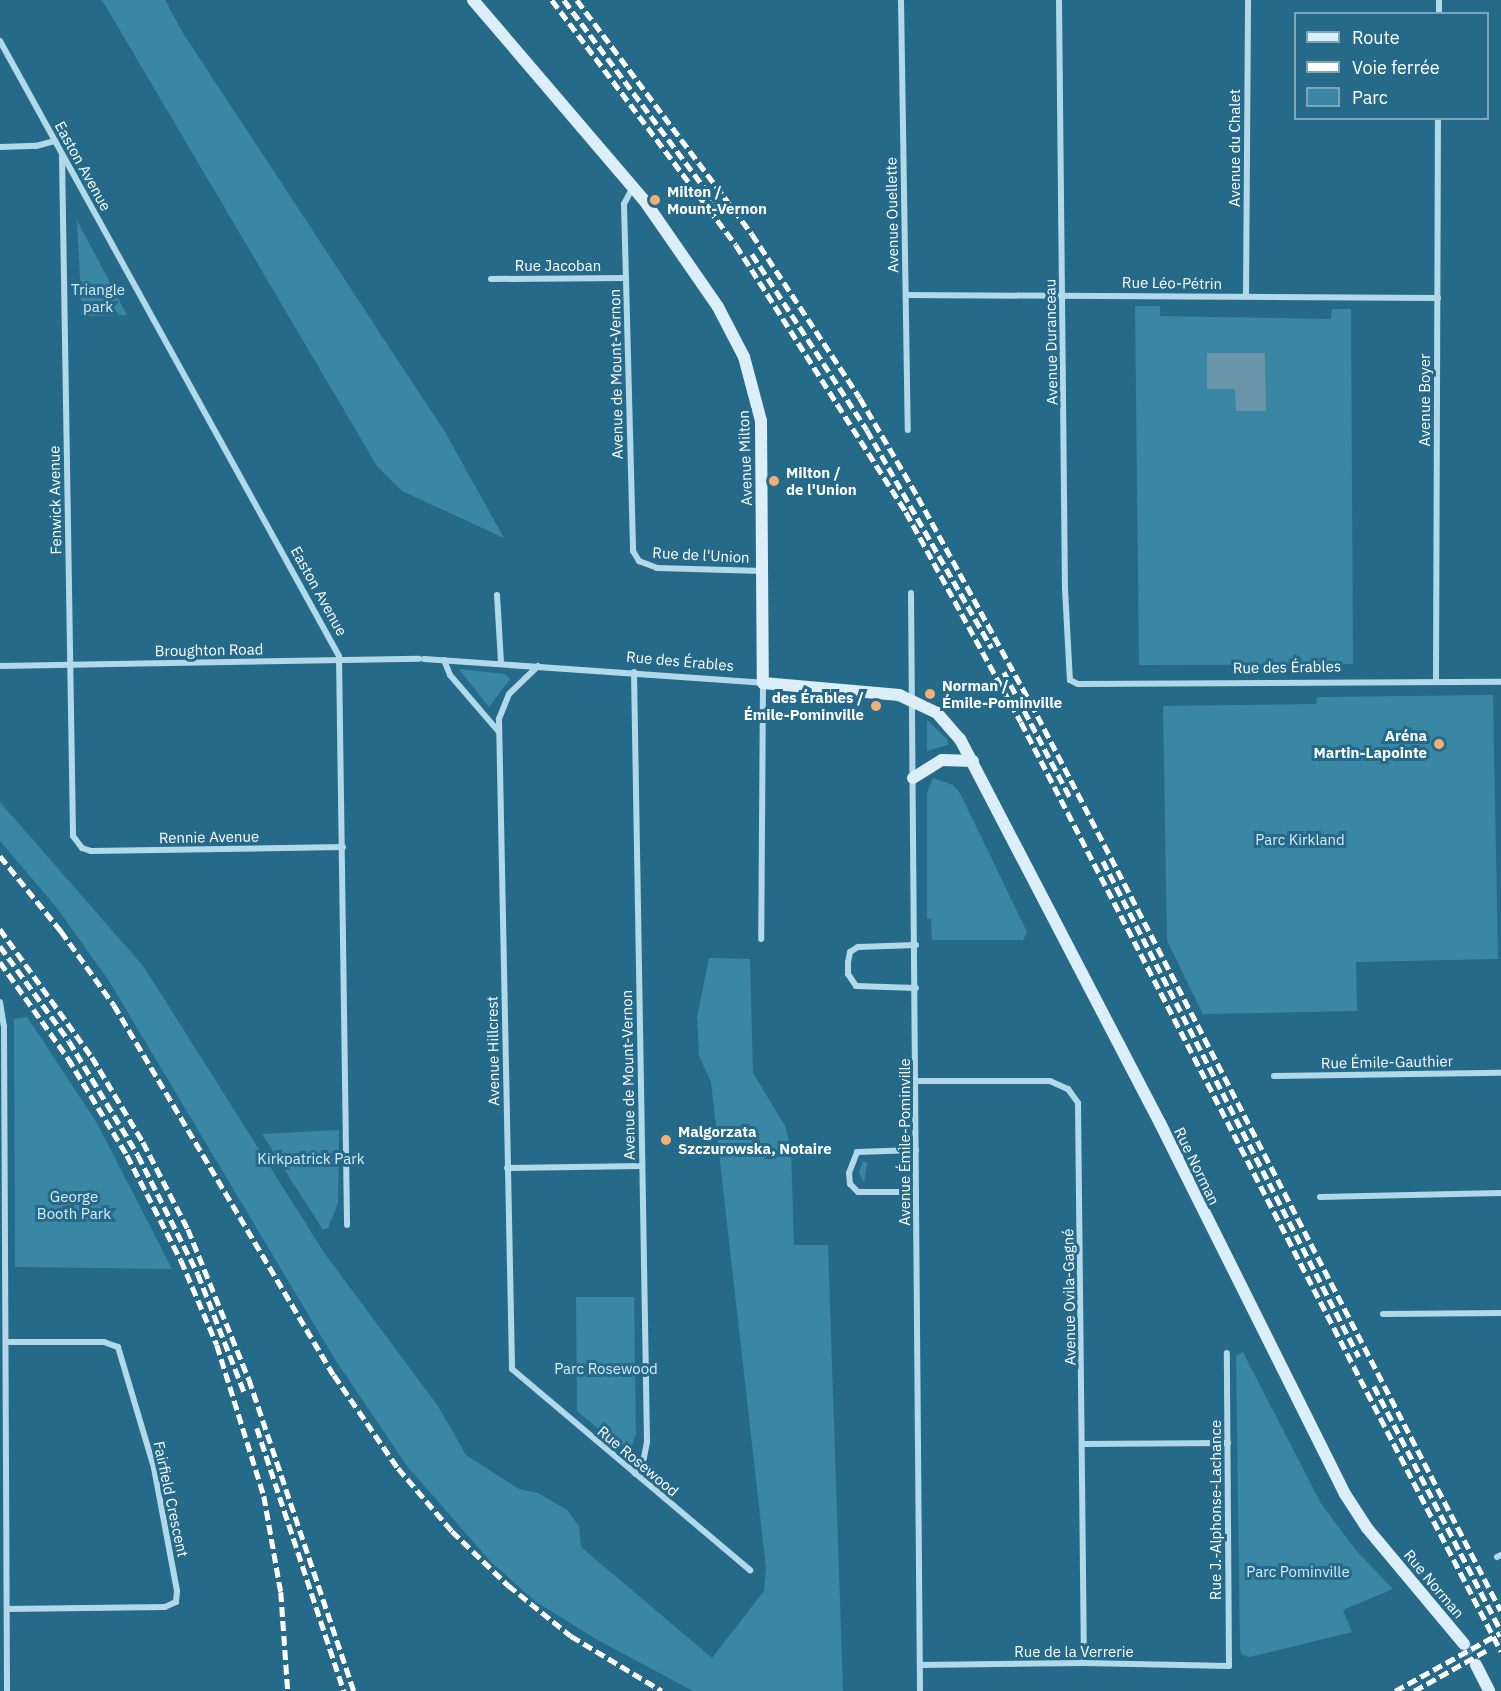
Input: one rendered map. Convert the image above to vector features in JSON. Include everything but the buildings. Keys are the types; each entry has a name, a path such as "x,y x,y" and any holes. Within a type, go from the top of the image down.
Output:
{"street":[{"name":"Avenue Milton","path":"473,0 633,187 718,307 750,370 761,421 763,683 761,939"},
{"name":"Avenue Ouellette","path":"901,0 908,430"},
{"name":"Avenue Duranceau","path":"1059,0 1067,669 1073,682"},
{"name":"Avenue du Chalet","path":"1246,296 1248,0"},
{"name":"Easton Avenue","path":"0,41 340,660 347,1225"},
{"name":"Avenue Boyer","path":"1436,681 1438,120"},
{"path":"0,147 36,146 55,141"},
{"name":"Fenwick Avenue","path":"62,153 72,830 78,844"},
{"name":"Avenue de Mount-Vernon","path":"633,187 624,204 631,539 639,561"},
{"name":"Rue Jacoban","path":"490,279 626,278"},
{"name":"Rue Léo-Pétrin","path":"906,295 1063,294 1438,298"},
{"name":"Rue de l'Union","path":"639,561 657,568 762,571"},
{"name":"Avenue Émile-Pominville","path":"911,593 916,945 920,1691"},
{"path":"496,595 501,663"},
{"path":"444,660 447,671 500,733"},
{"name":"Broughton Road","path":"0,666 444,660"},
{"name":"Rue des Érables","path":"444,660 634,672 882,692 912,700"},
{"name":"Avenue Hillcrest","path":"512,1369 500,733 504,702 538,666"},
{"name":"Avenue de Mount-Vernon","path":"634,672 647,1443 644,1458 635,1474"},
{"name":"Rue des Érables","path":"1073,682 1501,682"},
{"name":"Rue Norman","path":"912,700 943,718 973,761 1345,1494 1372,1533 1464,1644"},
{"path":"913,778 942,760 973,761"},
{"name":"Rennie Avenue","path":"78,844 85,850 99,851 343,847"},
{"path":"916,945 854,948 848,956 852,983 860,987 916,988"},
{"path":"0,1002 6,1342 7,1609 3,1673 7,1691"},
{"name":"Rue Émile-Gauthier","path":"1274,1076 1501,1073"},
{"name":"Avenue Ovila-Gagné","path":"916,1081 1050,1082 1064,1086 1076,1098 1084,1663"},
{"path":"916,1149 857,1152 849,1173 850,1184 858,1192 916,1192"},
{"path":"507,1168 642,1166"},
{"path":"1320,1197 1501,1193"},
{"path":"1383,1314 1501,1314"},
{"name":"Fairfield Crescent","path":"6,1342 105,1342 118,1347 154,1468 177,1592 176,1602 165,1607 7,1609"},
{"name":"Rue J.-Alphonse-Lachance","path":"1227,1353 1229,1666"},
{"name":"Rue Rosewood","path":"512,1369 750,1570"},
{"path":"1082,1444 1228,1443"},
{"name":"Rue de la Verrerie","path":"920,1665 1084,1663 1229,1666"},
{"path":"1476,1665 1489,1691"}],"green space":[{"path":"102,0 165,0 183,33 445,432 504,538 402,491 377,466"},
{"name":"Triangle park","path":"77,220 127,315 82,316"},
{"path":"1135,306 1160,306 1160,316 1331,319 1332,309 1351,309 1353,664 1139,665"},
{"path":"459,669 505,674 510,679 489,707"},
{"name":"Parc Kirkland","path":"1493,695 1498,959 1356,962 1357,1011 1203,1014 1167,941 1163,706 1316,704 1317,697"},
{"path":"927,720 947,739 948,745 927,751"},
{"path":"933,778 953,785 960,793 1027,932 1023,940 932,940 931,919 927,919 927,793"},
{"path":"0,802 144,967 325,1254 438,1406 466,1455 519,1489 538,1493 567,1510 579,1526 581,1547 712,1658 764,1591 766,1568 711,1082 699,1056 697,1017 709,958 750,959 753,1073 785,1126 791,1149 794,1245 828,1245 843,1691 693,1691 596,1639 536,1602 490,1561 407,1466 336,1361 109,981 57,908 0,841"},
{"name":"George Booth Park","path":"27,1017 97,1123 172,1269 15,1267 14,1019"},
{"name":"Kirkpatrick Park","path":"339,1130 338,1203 328,1228 323,1230 262,1134"},
{"path":"863,1161 867,1163 864,1183 859,1172"},
{"name":"Parc Rosewood","path":"576,1297 634,1297 636,1434 631,1447 619,1446 577,1411"},
{"name":"Parc Pominville","path":"1243,1352 1320,1502 1355,1549 1393,1589 1343,1610 1352,1632 1250,1657 1242,1655 1240,1648 1236,1356"}],"shaded area":[{"path":"1207,353 1265,353 1266,411 1236,411 1235,389 1207,389"}],"tunnel":[{"path":"1464,1644 1476,1665"}],"railway":[{"path":"552,0 736,245 906,512 1021,722 1501,1651"},
{"path":"564,0 719,207"},
{"path":"577,0 752,234 860,398 918,497 1031,703 1501,1611"},
{"path":"752,254 867,430 992,648"},
{"path":"1004,672 1070,797"},
{"path":"0,856 61,931 114,1005 334,1375 398,1468 452,1531 508,1585 571,1636 662,1691"},
{"path":"1103,861 1359,1357"},
{"path":"0,929 92,1057 143,1142 188,1229 249,1379 354,1691"},
{"path":"0,946 69,1041 138,1155 198,1274 245,1394"},
{"path":"0,962 68,1058 127,1155 181,1260 217,1345 264,1496 281,1592 288,1691"},
{"path":"1374,1386 1501,1631"},
{"path":"257,1428 344,1691"},
{"path":"1395,1691 1500,1633"},
{"path":"1414,1691 1487,1650"}],"place":[{"name":"Milton / Mount-Vernon","path":"655,200"},
{"name":"Milton / de l'Union","path":"774,481"},
{"name":"Norman / Émile-Pominville","path":"930,694"},
{"name":"des Érables / Émile-Pominville","path":"876,706"},
{"name":"Aréna Martin-Lapointe","path":"1439,744"},
{"name":"Malgorzata Szczurowska, Notaire","path":"666,1140"}]}
